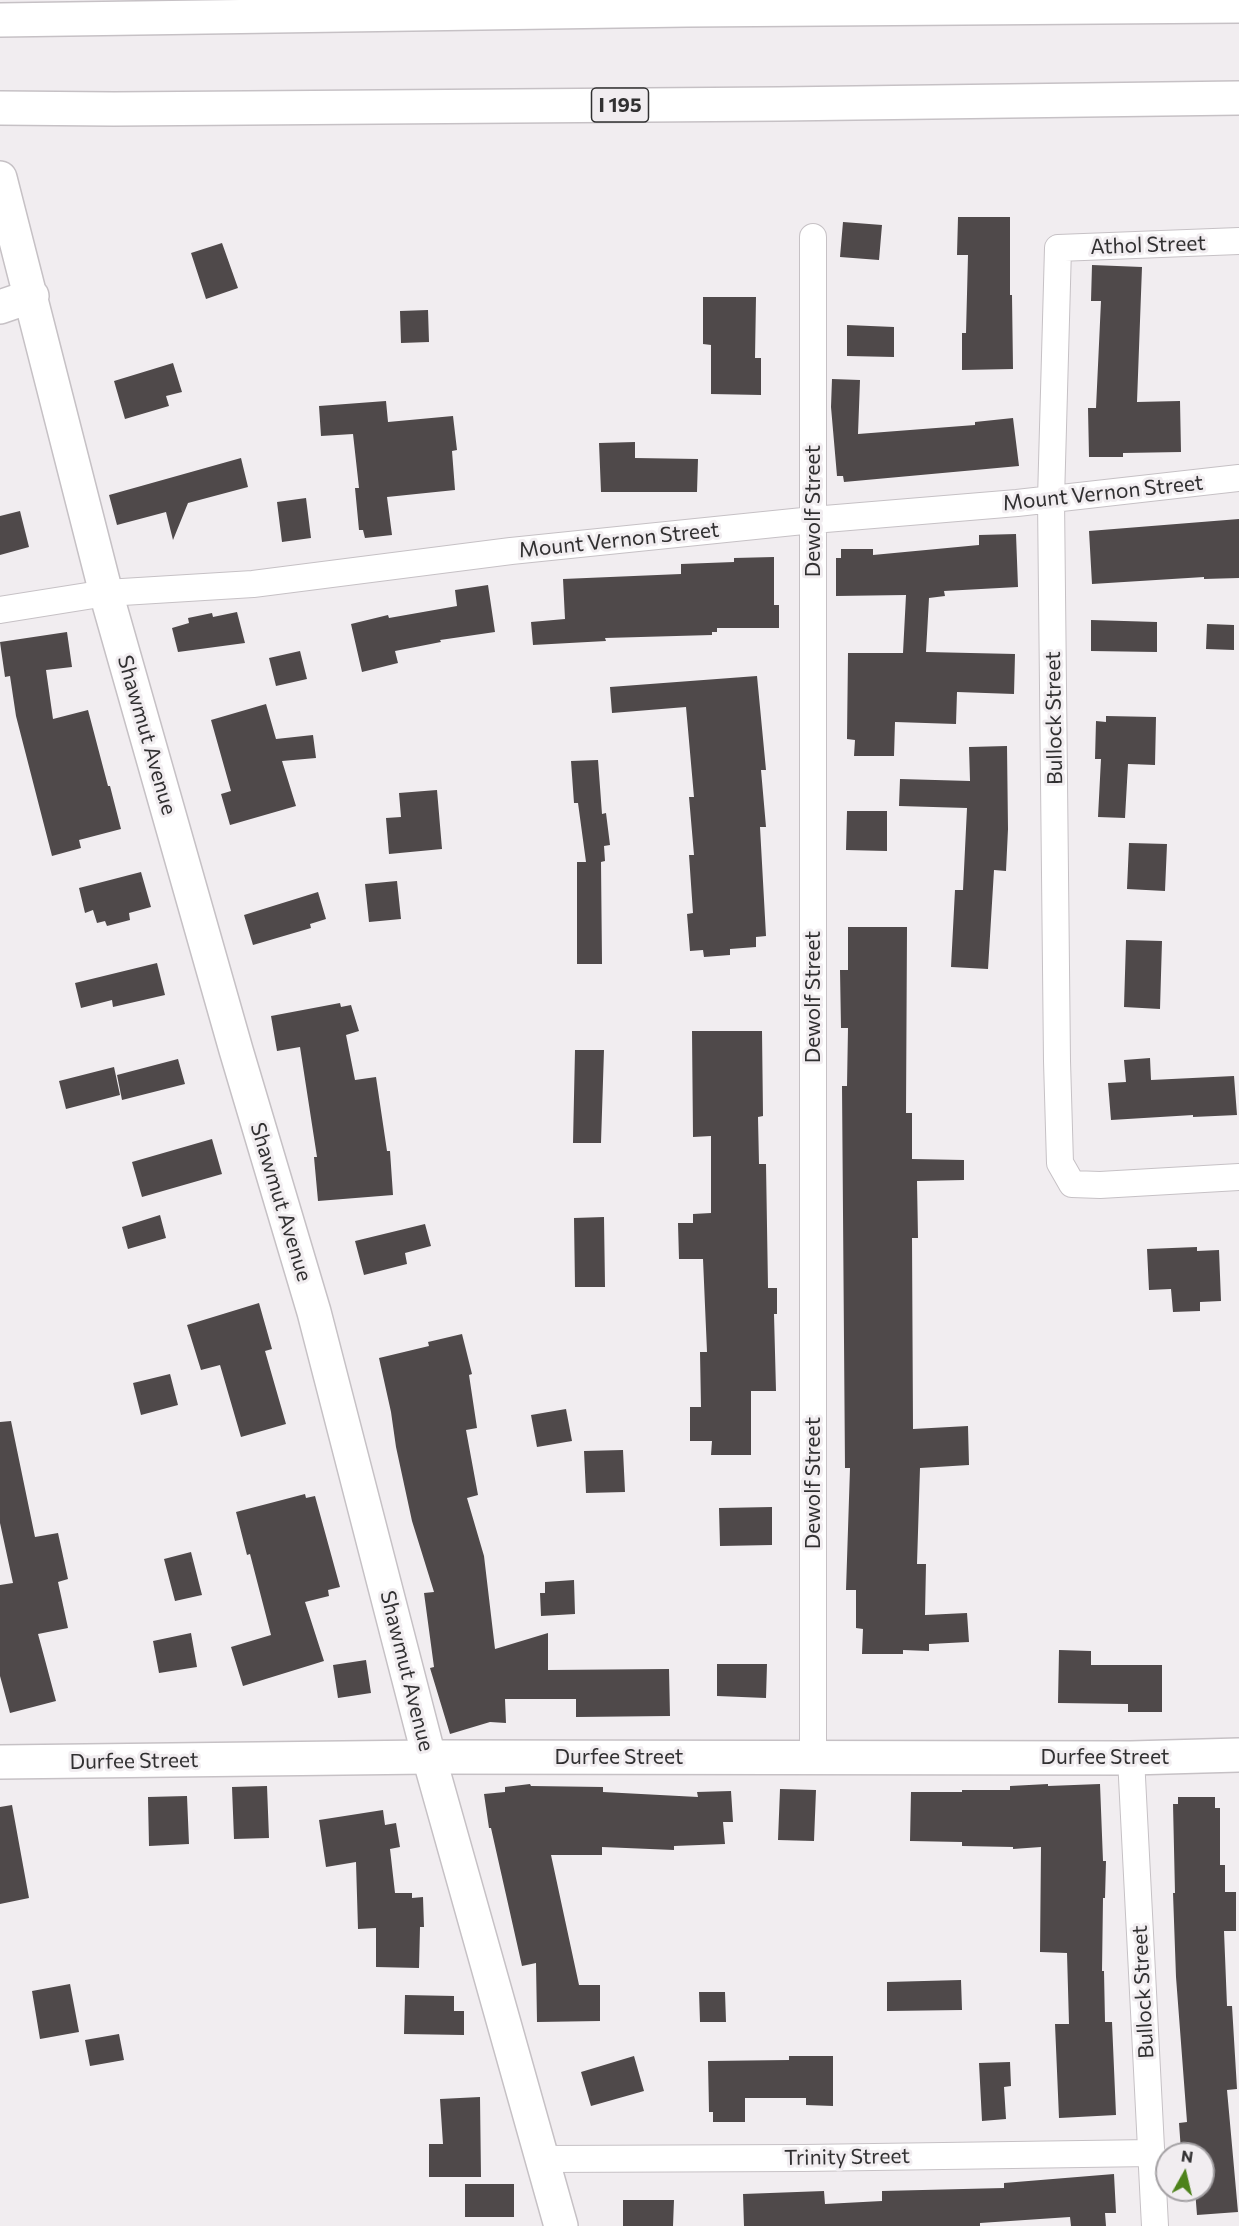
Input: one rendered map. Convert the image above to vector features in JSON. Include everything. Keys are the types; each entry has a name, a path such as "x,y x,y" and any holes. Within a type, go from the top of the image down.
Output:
{"main road":[{"path":"0,20 687,10 1239,6"},
{"name":"I 195","path":"0,108 779,104 1239,98"},
{"name":"Shawmut Avenue","path":"0,178 32,296 106,593 236,1050 314,1312 429,1757 561,2226"},
{"path":"0,307 32,296"},
{"name":"Durfee Street","path":"0,1762 429,1757 1131,1758 1239,1755"}],"street":[{"name":"Dewolf Street","path":"813,237 813,1757"},
{"name":"Athol Street","path":"1058,248 1239,241"},
{"name":"Bullock Street","path":"1058,248 1052,499 1060,1163 1072,1184 1100,1185 1239,1177"},
{"name":"Mount Vernon Street","path":"0,610 106,593 254,584 511,551 813,520 1052,499 1239,478"},
{"name":"Bullock Street","path":"1131,1758 1155,2226"},
{"name":"Trinity Street","path":"542,2159 1152,2153"}],"building":[{"path":"958,217 1010,217 1013,369 962,370 962,333 966,333 968,255 957,255"},
{"path":"843,222 882,225 879,260 840,257"},
{"path":"222,243 238,288 206,299 191,253"},
{"path":"1092,265 1142,267 1137,402 1180,401 1181,452 1123,453 1123,457 1089,457 1088,408 1096,408 1101,301 1091,301"},
{"path":"703,297 756,297 755,358 761,358 761,395 711,394 711,345 703,344"},
{"path":"428,310 429,342 401,343 400,311"},
{"path":"847,325 894,327 894,357 847,356"},
{"path":"173,363 182,392 166,396 169,406 125,419 114,381"},
{"path":"832,379 860,380 858,434 975,425 975,422 1013,418 1019,466 844,482 843,476 837,476 831,407"},
{"path":"386,401 388,422 453,416 457,450 452,451 455,490 387,497 392,535 365,538 363,530 359,530 355,488 359,488 353,434 321,436 319,406"},
{"path":"635,442 635,458 698,459 697,492 601,492 599,443"},
{"path":"241,458 248,487 188,503 173,540 166,512 117,525 109,495"},
{"path":"306,498 311,538 282,542 277,502"},
{"path":"20,511 29,547 0,555 0,516"},
{"path":"1239,519 1239,578 1204,579 1204,577 1092,584 1089,531"},
{"path":"1016,534 1018,587 944,591 945,596 929,598 926,652 1015,654 1014,694 957,692 956,724 895,722 894,756 854,756 855,740 847,739 848,653 903,653 906,595 836,596 836,558 841,558 841,549 873,549 873,555 979,545 979,535"},
{"path":"774,557 774,605 779,605 779,628 717,628 717,632 712,632 712,635 605,638 606,641 533,645 531,622 565,619 563,579 681,574 681,564 734,562 734,558"},
{"path":"488,585 495,632 440,640 441,642 395,651 398,663 362,672 351,624 388,615 389,618 457,606 455,590"},
{"path":"237,612 245,643 178,652 172,628 189,623 188,618 212,613 213,617"},
{"path":"1091,620 1157,622 1157,652 1091,651"},
{"path":"1207,624 1234,625 1234,650 1206,649"},
{"path":"67,632 72,667 46,670 53,719 88,710 121,829 79,840 81,848 52,856 16,716 10,676 5,677 0,642"},
{"path":"300,651 307,679 276,686 269,658"},
{"path":"757,676 766,770 761,770 766,827 760,827 766,936 756,937 756,947 730,949 730,955 704,957 703,950 690,951 687,914 693,913 689,855 694,855 689,797 694,797 686,707 612,713 610,687"},
{"path":"266,704 276,739 313,735 316,758 282,761 296,806 230,825 221,794 231,791 211,720"},
{"path":"1106,716 1156,717 1155,765 1128,764 1125,818 1098,817 1101,759 1095,759 1096,721 1106,722"},
{"path":"1007,746 1006,871 994,870 988,969 951,967 955,890 963,890 967,808 899,806 900,779 970,781 969,747"},
{"path":"598,760 602,814 606,813 610,845 604,846 605,861 601,862 602,964 577,964 577,862 586,862 578,803 574,803 571,761"},
{"path":"437,790 442,849 389,854 386,818 401,817 399,793"},
{"path":"847,811 887,811 887,851 846,850"},
{"path":"1129,843 1167,844 1165,891 1127,889"},
{"path":"141,872 151,907 129,913 130,920 107,926 105,921 97,923 93,910 85,913 79,888"},
{"path":"397,881 401,919 369,922 365,884"},
{"path":"318,892 326,919 310,924 311,928 253,945 244,915"},
{"path":"848,927 907,927 906,1113 912,1113 912,1159 964,1160 964,1180 917,1181 918,1238 912,1238 913,1429 968,1426 969,1465 920,1468 917,1564 926,1564 925,1615 967,1613 969,1642 929,1644 929,1651 903,1650 903,1654 862,1654 863,1629 856,1628 856,1590 846,1590 850,1468 845,1468 842,1086 847,1086 848,1028 841,1028 840,970 848,970"},
{"path":"1126,940 1162,941 1160,1009 1124,1007"},
{"path":"157,963 165,995 113,1007 112,1000 81,1008 75,983"},
{"path":"340,1003 341,1007 351,1005 359,1031 346,1035 355,1080 376,1077 387,1151 390,1151 393,1195 318,1201 314,1157 317,1157 300,1047 277,1051 271,1016"},
{"path":"692,1031 762,1031 763,1116 758,1117 759,1164 766,1164 768,1288 777,1288 777,1314 774,1314 776,1391 751,1391 751,1455 711,1455 712,1441 690,1441 690,1407 701,1407 700,1352 707,1352 703,1259 679,1259 678,1223 693,1223 693,1214 711,1213 711,1136 693,1137"},
{"path":"575,1050 604,1050 601,1143 573,1143"},
{"path":"1150,1058 1151,1080 1234,1076 1237,1115 1111,1120 1108,1083 1126,1082 1124,1060"},
{"path":"178,1059 185,1084 122,1100 117,1075"},
{"path":"114,1067 120,1095 66,1109 59,1081"},
{"path":"212,1139 222,1174 142,1197 132,1162"},
{"path":"160,1215 166,1238 128,1249 122,1227"},
{"path":"604,1217 605,1287 575,1287 574,1218"},
{"path":"425,1224 431,1246 405,1253 407,1264 364,1275 355,1241"},
{"path":"1197,1247 1197,1251 1219,1250 1221,1301 1200,1302 1200,1311 1173,1312 1171,1289 1149,1290 1147,1249"},
{"path":"259,1303 272,1349 265,1351 286,1424 241,1437 220,1365 201,1370 187,1325"},
{"path":"462,1334 472,1374 469,1375 477,1428 466,1430 478,1495 467,1498 484,1556 495,1649 548,1633 548,1670 669,1669 670,1716 576,1717 576,1699 505,1699 506,1723 490,1722 450,1734 430,1668 434,1667 424,1593 434,1592 412,1521 379,1358 429,1346 428,1342"},
{"path":"170,1374 178,1405 141,1415 133,1383"},
{"path":"566,1409 572,1441 537,1447 531,1415"},
{"path":"11,1421 35,1537 58,1533 68,1579 58,1582 68,1628 38,1634 56,1701 10,1713 0,1676 0,1585 13,1583 0,1523 0,1422"},
{"path":"623,1450 625,1492 586,1493 584,1451"},
{"path":"305,1494 306,1498 315,1496 340,1587 328,1590 329,1596 305,1602 324,1661 243,1686 231,1647 271,1635 250,1554 247,1555 236,1512"},
{"path":"772,1507 772,1545 720,1546 719,1508"},
{"path":"191,1552 202,1595 175,1601 164,1559"},
{"path":"574,1580 575,1614 541,1616 540,1593 545,1593 545,1582"},
{"path":"191,1633 197,1667 159,1673 153,1641"},
{"path":"1059,1650 1091,1651 1091,1665 1162,1665 1162,1712 1128,1712 1128,1704 1058,1703"},
{"path":"366,1660 371,1693 338,1698 333,1665"},
{"path":"717,1664 767,1664 766,1698 717,1696"},
{"path":"530,1784 531,1786 603,1787 603,1792 698,1797 697,1792 731,1791 733,1822 723,1822 725,1844 674,1846 674,1850 602,1847 602,1855 551,1855 579,1985 600,1985 600,2021 537,2022 536,1963 522,1966 491,1828 489,1828 484,1794 505,1792 505,1787"},
{"path":"1048,1784 1048,1786 1100,1784 1103,1861 1106,1861 1102,1971 1104,1971 1105,2022 1112,2022 1116,2115 1059,2118 1055,2024 1069,2024 1067,1953 1040,1952 1041,1847 1013,1849 1013,1847 962,1846 962,1842 910,1841 911,1792 1010,1790 1010,1786"},
{"path":"267,1786 269,1838 234,1839 232,1787"},
{"path":"780,1789 816,1790 814,1841 778,1840"},
{"path":"187,1796 189,1844 149,1846 148,1797"},
{"path":"1178,1797 1215,1797 1215,1808 1220,1808 1220,1865 1225,1865 1225,1892 1236,1892 1236,1931 1224,1931 1227,2006 1232,2006 1237,2089 1227,2090 1238,2212 1197,2215 1196,2202 1215,2202 1215,2142 1180,2142 1179,2123 1187,2122 1176,1977 1173,1893 1175,1893 1173,1804 1178,1804"},
{"path":"12,1805 29,1898 0,1904 0,1807"},
{"path":"383,1810 385,1825 396,1823 400,1847 390,1849 395,1893 412,1893 412,1898 423,1897 424,1927 420,1927 419,1968 376,1967 376,1928 358,1929 356,1862 326,1867 319,1820"},
{"path":"961,1980 962,2010 887,2011 887,1982"},
{"path":"70,1984 79,2032 40,2039 32,1991"},
{"path":"699,1992 725,1992 726,2022 700,2022"},
{"path":"405,1995 454,1996 454,2011 464,2011 464,2035 404,2034"},
{"path":"119,2034 124,2060 90,2066 85,2040"},
{"path":"634,2056 644,2091 591,2106 581,2072"},
{"path":"789,2056 833,2056 833,2106 806,2105 806,2098 745,2098 745,2122 713,2122 713,2112 709,2112 708,2061 789,2060"},
{"path":"1010,2062 1011,2086 1004,2087 1006,2119 982,2121 979,2063"},
{"path":"480,2097 481,2177 429,2177 429,2144 443,2144 440,2099"},
{"path":"1114,2174 1116,2213 1105,2213 1106,2226 1071,2226 1070,2217 980,2223 980,2226 744,2226 743,2194 824,2191 825,2204 882,2201 882,2191 1004,2188 1004,2183"},
{"path":"465,2184 514,2184 514,2217 465,2217"},
{"path":"623,2200 674,2200 673,2226 623,2226"}]}
